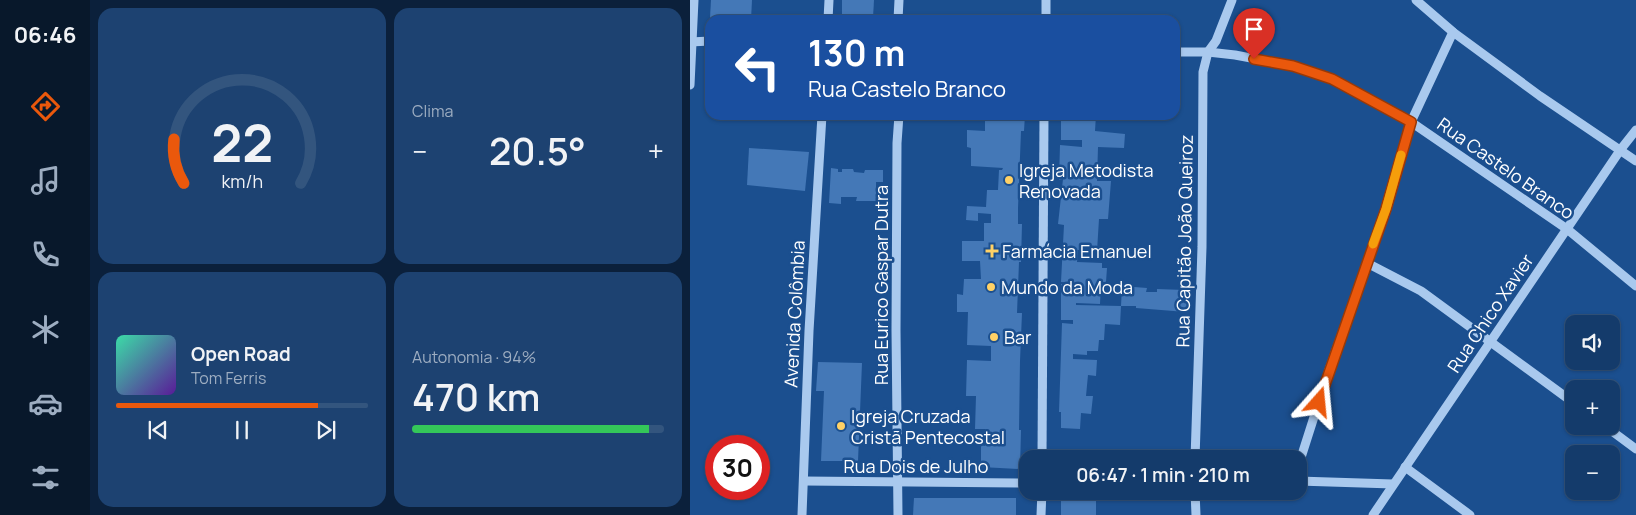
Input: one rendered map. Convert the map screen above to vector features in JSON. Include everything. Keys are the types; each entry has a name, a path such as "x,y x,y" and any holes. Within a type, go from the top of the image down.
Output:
{"street":[{"path":"690,85 694,0"},
{"path":"828,15 829,0"},
{"path":"898,15 899,0"},
{"path":"1046,0 1046,15"},
{"name":"Rua Capitão João Queiroz","path":"1195,450 1202,247 1203,72 1208,52 1216,41 1232,0"},
{"path":"1416,0 1453,32 1540,96 1636,161"},
{"path":"1304,450 1386,209 1411,122 1453,32"},
{"path":"691,42 705,41"},
{"name":"Rua Castelo Branco","path":"1180,52 1208,52 1293,66 1324,76 1411,122 1566,229 1636,286"},
{"name":"Avenida Colômbia","path":"802,515 809,340 822,120"},
{"name":"Rua Eurico Gaspar Dutra","path":"898,515 896,330 899,120"},
{"path":"1042,450 1044,120"},
{"name":"Rua Chico Xavier","path":"1373,515 1491,343 1531,280 1620,149 1636,130"},
{"path":"1367,263 1421,291 1565,397"},
{"path":"1617,435 1636,449"},
{"path":"1405,467 1470,515"},
{"name":"Rua Dois de Julho","path":"804,481 1019,483"},
{"path":"1307,481 1393,484"},
{"path":"1041,515 1042,500"},
{"path":"1195,500 1196,515"}],"building":[{"path":"711,0 752,0 751,15 710,15"},
{"path":"842,0 874,0 873,15 842,15"},
{"path":"1104,14 1104,15 1063,15"},
{"path":"985,120 1025,120 1024,131 1021,131 1018,208 1018,224 1022,224 1017,313 1022,313 1019,469 981,467 981,445 985,446 985,429 975,429 976,396 966,396 967,360 991,361 991,346 967,345 968,312 957,312 957,294 963,295 964,279 981,279 980,261 962,261 962,241 984,241 984,223 991,223 991,214 978,213 978,221 966,220 967,206 986,207 987,190 998,190 999,170 1003,168 971,166 971,148 967,147 967,130 985,131"},
{"path":"1061,120 1096,120 1095,131 1125,134 1124,148 1098,147 1097,181 1111,181 1108,219 1099,219 1097,251 1078,250 1077,262 1102,263 1102,268 1107,268 1106,282 1101,282 1100,304 1076,303 1076,305 1121,306 1120,325 1105,324 1104,340 1099,340 1098,351 1087,351 1087,355 1073,354 1073,359 1097,360 1096,376 1088,375 1086,396 1093,396 1091,414 1081,413 1080,429 1061,428 1061,412 1059,412 1062,323 1073,324 1073,320 1061,320 1061,284 1081,283 1061,282 1064,225 1058,224 1063,179 1059,180 1060,145 1082,147 1082,140 1061,140"},
{"path":"749,148 809,152 805,191 747,185"},
{"path":"831,168 838,169 838,172 842,172 842,169 853,169 854,172 864,173 865,170 883,170 883,182 876,182 876,201 856,201 857,197 841,197 841,204 829,203"},
{"path":"1122,286 1147,288 1146,292 1157,292 1157,289 1184,290 1183,297 1188,297 1186,312 1121,306"},
{"name":"Igreja Cruzada Cristã Pentecostal","path":"818,362 862,363 858,461 821,461 824,391 816,391"},
{"path":"914,498 1016,498 1016,515 913,515"},
{"path":"1061,500 1096,500 1096,515 1061,515"}],"slow traffic":[{"path":"1373,244 1386,209 1401,155"}],"place":[{"name":"Igreja Metodista Renovada","path":"1009,180"},
{"name":"Farmácia Emanuel","path":"992,251"},
{"name":"Mundo da Moda","path":"991,287"},
{"name":"Bar","path":"994,337"},
{"name":"Igreja Cruzada Cristã Pentecostal","path":"841,426"}],"route":[{"path":"1254,59 1293,66 1332,79 1411,122 1386,209 1319,402"}]}
